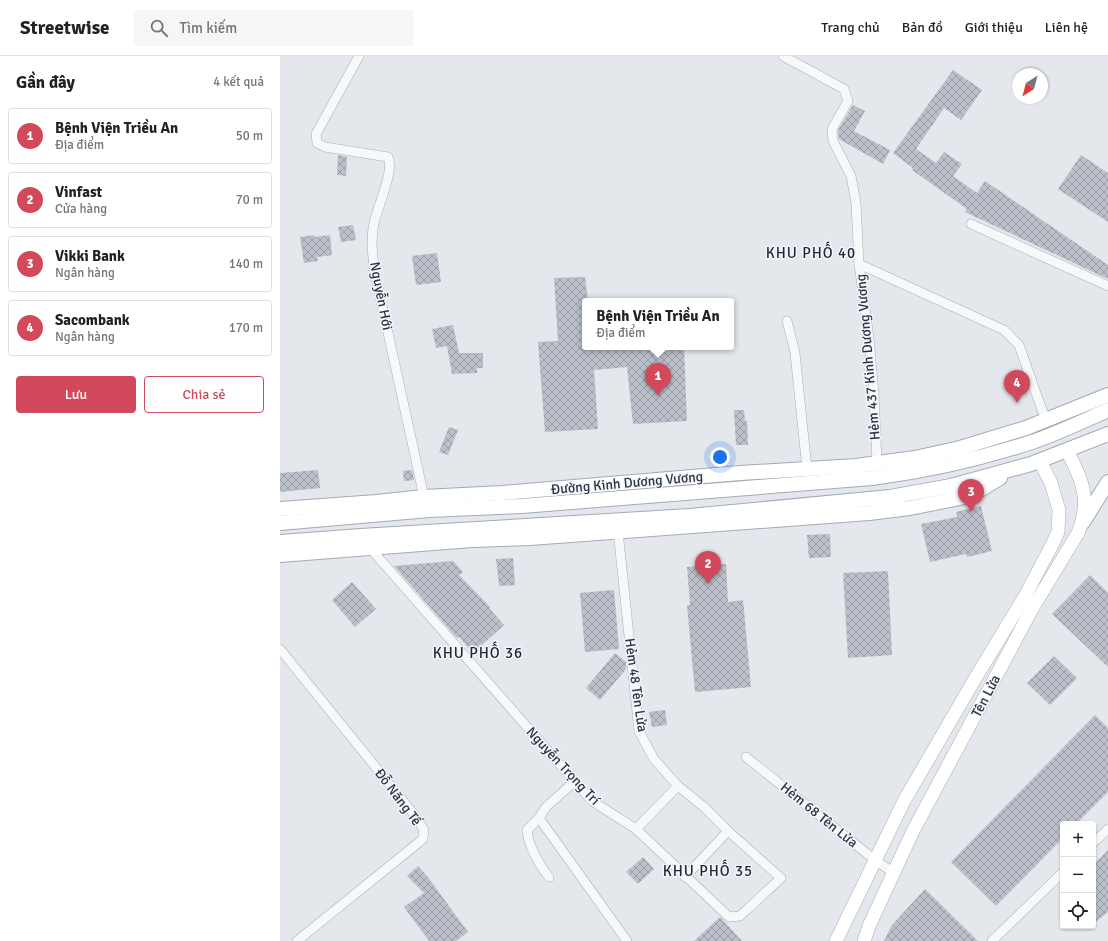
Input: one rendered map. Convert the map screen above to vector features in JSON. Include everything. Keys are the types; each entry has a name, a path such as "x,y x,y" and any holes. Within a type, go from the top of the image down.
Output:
{"main road":[{"name":"Đường Kinh Dương Vương","path":"280,523 331,512 424,497 502,493 807,470 915,458 960,448 1026,428 1108,395"},
{"name":"Đường Kinh Dương Vương","path":"280,509 331,512 522,506 872,478 908,473 971,460 1032,442 1108,410"},
{"path":"1047,420 1067,451"},
{"path":"1026,428 1040,461"},
{"path":"280,555 690,521 890,497 951,486 1013,469 1040,461 1108,434"},
{"name":"Tên Lửa","path":"864,941 869,926 913,831 1032,609 1078,533 1085,511 1085,495 1078,472 1067,451"},
{"name":"Tên Lửa","path":"836,941 904,801 1024,598 1058,532 1058,510 1051,483 1040,461"},
{"path":"688,478 690,521"},
{"path":"1082,522 1108,482"},
{"path":"280,542 361,536 618,526"},
{"path":"361,536 370,548"}],"street":[{"name":"Nguyễn Hới","path":"359,56 316,134 317,143 325,147 388,157 390,161 391,165 372,233 373,258 376,278 424,497"},
{"name":"Hẻm 437 Kinh Dương Vương","path":"783,56 844,90 848,101 832,129 833,141 852,176 856,203 859,264 869,338 874,394 877,463"},
{"path":"971,224 1108,286"},
{"path":"859,264 1004,330 1019,344 1042,410 1047,420"},
{"path":"787,321 795,353 807,470"},
{"name":"Hẻm 48 Tên Lửa","path":"618,526 639,731 654,760 678,786 704,807 728,832 781,878"},
{"name":"Nguyễn Trọng Trí","path":"370,548 592,801 636,829 728,917 740,916 781,878"},
{"name":"Đỗ Năng Tế","path":"280,649 412,812 424,830 423,839 297,941"},
{"name":"Hẻm 68 Tên Lửa","path":"746,757 875,860 894,873"},
{"path":"549,877 536,860 528,841 527,830 539,818 546,807 574,782"},
{"path":"636,829 678,786"},
{"path":"539,818 627,941"},
{"path":"1096,840 1108,829"},
{"path":"685,877 728,832"},
{"path":"992,941 1060,875"}],"building":[{"path":"953,70 982,90 961,120 944,108 916,149 936,163 944,152 962,164 953,176 977,193 985,181 1108,265 1108,279 965,212 967,209 912,170 913,168 893,153"},
{"path":"853,105 865,111 854,131 890,150 883,164 839,139 838,130"},
{"path":"338,155 347,157 346,176 337,175"},
{"path":"1081,155 1108,173 1108,222 1058,189"},
{"path":"353,225 356,240 341,242 338,227"},
{"path":"314,235 314,237 330,235 332,255 317,257 318,261 304,263 300,237"},
{"path":"437,253 441,282 416,285 412,256"},
{"path":"585,277 588,298 582,298 582,350 684,350 687,421 633,424 627,367 594,370 598,429 545,432 538,342 558,341 554,278"},
{"path":"453,325 459,353 483,353 483,368 477,368 477,373 452,374 447,346 436,348 432,329"},
{"path":"734,410 744,410 745,421 747,421 748,445 736,445"},
{"path":"449,427 458,430 448,455 439,452"},
{"path":"318,470 320,488 280,492 280,473"},
{"path":"412,470 414,480 404,481 403,471"},
{"path":"981,506 992,551 967,557 966,554 930,562 921,524 957,517 956,512"},
{"path":"830,534 831,557 809,558 807,535"},
{"path":"513,558 515,585 499,586 496,559"},
{"path":"453,561 463,572 459,575 490,607 489,608 504,625 473,653 459,637 457,638 394,566"},
{"path":"726,564 728,602 743,600 751,687 695,692 687,605 690,605 687,567"},
{"path":"888,571 892,655 848,658 843,573"},
{"path":"1090,575 1108,593 1108,667 1052,614"},
{"path":"352,582 376,609 355,627 332,600"},
{"path":"614,590 619,649 585,652 580,593"},
{"path":"615,653 626,662 626,669 600,700 586,688"},
{"path":"1054,656 1077,678 1050,705 1027,683"},
{"path":"665,710 667,725 652,727 649,712"},
{"path":"1095,715 1108,728 1108,792 1079,821 1060,821 1060,841 996,906 951,862"},
{"path":"1108,850 1108,912 1096,922 1096,893 1096,862"},
{"path":"643,857 654,869 638,884 626,872"},
{"path":"418,866 468,932 456,941 429,941 404,907 424,893 407,876"},
{"path":"925,889 978,941 884,941 892,925"},
{"path":"720,917 742,941 694,941"}],"place":[{"name":"Bệnh Viện Triều An","path":"658,396"},
{"name":"Sacombank","path":"1017,403"},
{"name":"Vikki Bank","path":"971,512"},
{"name":"Vinfast","path":"708,584"}],"district":[{"name":"KHU PHỐ 40","path":"811,253"},
{"name":"KHU PHỐ 36","path":"478,653"},
{"name":"KHU PHỐ 35","path":"708,871"}]}
